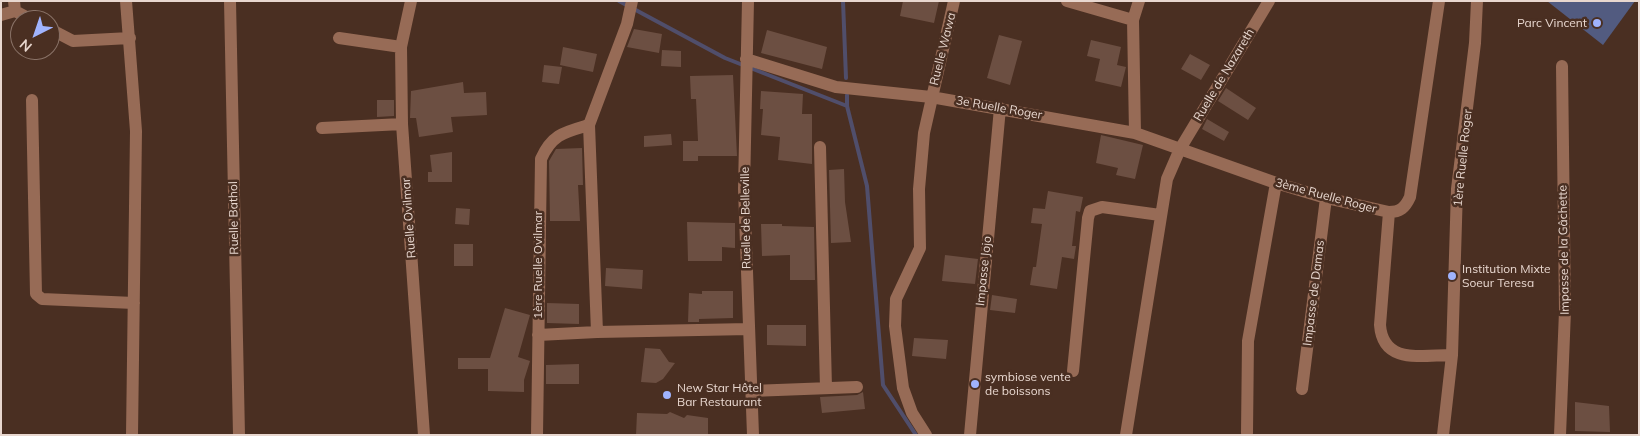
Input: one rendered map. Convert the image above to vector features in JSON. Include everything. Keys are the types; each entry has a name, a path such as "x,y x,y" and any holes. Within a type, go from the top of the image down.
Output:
{"street":[{"path":"126,1 136,131 132,435"},
{"name":"Ruelle Bathol","path":"230,1 239,435"},
{"name":"Ruelle Ovilmar","path":"411,1 401,47 402,124 424,435"},
{"path":"597,332 590,125 627,24 632,1"},
{"name":"Ruelle de Belleville","path":"748,1 745,64 744,190 752,435"},
{"name":"Ruelle Wawa","path":"926,435 912,413 903,388 895,326 896,299 920,248 919,189 924,133 954,1"},
{"path":"1067,1 1133,20"},
{"path":"1135,133 1133,20 1139,1"},
{"name":"Ruelle de Nazareth","path":"1126,435 1167,179 1180,149 1269,1"},
{"name":"3ème Ruelle Roger","path":"1135,133 1276,183 1326,198 1388,212 1402,210 1410,197 1439,1"},
{"name":"1ère Ruelle Roger","path":"1443,435 1452,355 1458,189 1475,43 1477,1"},
{"path":"1,15 15,6"},
{"path":"60,35 73,42 130,38"},
{"path":"339,38 401,47"},
{"name":"3e Ruelle Roger","path":"745,64 836,87 931,97 1135,133"},
{"name":"Impasse de la Gâchette","path":"1560,435 1565,311 1562,66"},
{"path":"32,100 36,294 42,299 134,304"},
{"name":"Impasse Jojo","path":"970,435 1000,108"},
{"path":"322,128 402,124"},
{"name":"1ère Ruelle Ovilmar","path":"537,435 541,159 553,139 564,133 590,125"},
{"path":"820,147 826,388"},
{"path":"1246,433 1248,341 1276,183"},
{"name":"Impasse de Damas","path":"1302,389 1326,198"},
{"path":"1073,371 1090,211 1102,207 1160,215"},
{"path":"1388,212 1380,335 1385,346 1393,352 1402,355 1452,355"},
{"path":"538,335 749,329"},
{"path":"751,391 857,387"}],"shaded area":[{"name":"Parc Vincent","path":"1547,1 1635,1 1603,45"}],"building":[{"path":"903,1 939,1 934,23 900,16"},
{"path":"634,29 662,34 659,53 627,47"},
{"path":"767,30 827,47 822,69 761,53"},
{"path":"999,35 1022,41 1010,85 987,78"},
{"path":"1091,40 1121,47 1117,65 1126,67 1121,87 1095,81 1100,59 1087,56"},
{"path":"563,47 597,54 593,72 560,65"},
{"path":"662,50 681,51 681,67 661,66"},
{"path":"1190,54 1210,65 1201,80 1181,69"},
{"path":"544,65 562,67 559,84 542,82"},
{"path":"733,75 737,156 698,156 698,161 683,161 683,141 698,141 696,99 691,99 690,76"},
{"path":"463,82 464,93 486,92 487,115 451,117 453,132 419,137 416,118 410,118 411,91"},
{"path":"1226,88 1256,108 1248,120 1218,101"},
{"path":"761,91 803,94 802,114 812,114 812,164 778,160 780,137 761,135 763,109 760,109"},
{"path":"377,100 394,100 394,116 377,117"},
{"path":"1207,119 1229,132 1224,141 1202,129"},
{"path":"671,134 672,145 644,147 644,136"},
{"path":"1101,135 1143,145 1135,179 1116,175 1118,168 1096,163"},
{"path":"582,148 583,185 578,185 580,221 550,221 549,161 556,149"},
{"path":"452,152 452,182 428,182 428,172 432,172 430,155"},
{"path":"844,169 845,202 851,242 831,243 829,170"},
{"path":"1048,191 1083,197 1080,212 1076,211 1072,246 1076,246 1074,259 1062,257 1057,289 1030,285 1033,267 1036,267 1042,224 1031,223 1033,208 1045,209"},
{"path":"456,208 470,209 469,225 455,224"},
{"path":"687,222 735,223 735,248 722,247 722,261 688,261"},
{"path":"761,224 814,227 815,280 790,280 790,255 762,256"},
{"path":"454,244 473,244 473,266 454,266"},
{"path":"945,255 978,259 975,284 942,281"},
{"path":"606,268 643,270 642,289 605,286"},
{"path":"702,291 733,291 733,318 699,319 699,322 688,322 689,293 702,294"},
{"path":"992,295 1017,299 1015,313 990,310"},
{"path":"547,303 579,304 579,324 547,323"},
{"path":"505,308 530,315 518,357 530,361 524,380 524,392 488,391 488,369 458,369 458,358 490,358"},
{"path":"767,325 806,325 806,346 767,345"},
{"path":"914,338 948,340 946,359 912,356"},
{"path":"645,348 660,349 669,362 675,363 663,379 656,383 641,382"},
{"path":"579,364 579,384 546,384 546,365"},
{"path":"863,392 865,409 822,413 820,397 857,395"},
{"path":"1575,402 1609,406 1610,432 1575,431"},
{"path":"670,412 684,418 687,415 708,418 708,435 636,435 637,413 667,414"}],"waterway":[{"path":"619,1 725,58 847,106"},
{"path":"843,1 846,78"},
{"path":"847,95 847,106 867,186 883,385 916,435"}],"place":[{"name":"Parc Vincent","path":"1597,23"},
{"name":"Institution Mixte Soeur Teresa","path":"1452,276"},
{"name":"symbiose vente de boissons","path":"975,384"},
{"name":"New Star Hôtel Bar Restaurant","path":"667,395"}]}
